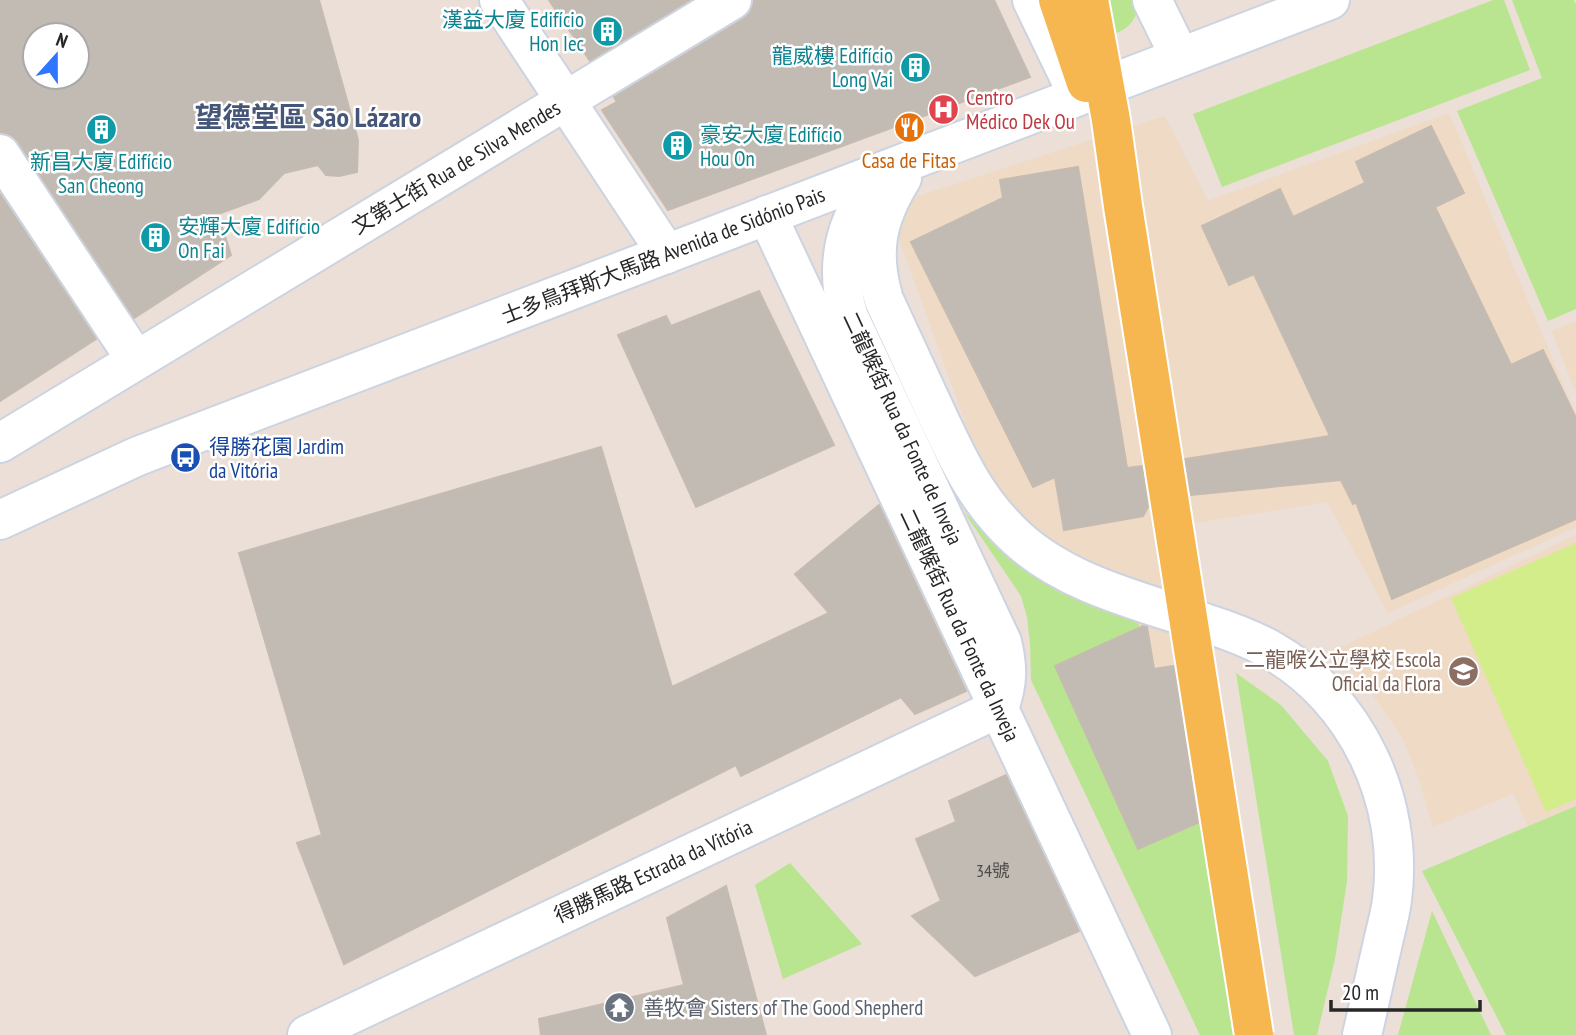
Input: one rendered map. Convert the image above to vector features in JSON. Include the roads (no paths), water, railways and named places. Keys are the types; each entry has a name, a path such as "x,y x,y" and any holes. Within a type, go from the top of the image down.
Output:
{"main road":[{"path":"1058,0 1123,206"},
{"path":"1089,0 1103,70 1254,1035"}],"street":[{"path":"499,0 667,254"},
{"name":"文第士街 Rua de Silva Mendes","path":"0,443 732,0"},
{"path":"1032,0 1078,96"},
{"path":"1152,0 1180,57"},
{"name":"士多鳥拜斯大馬路 Avenida de Sidónio Pais","path":"0,520 138,456 1330,0"},
{"path":"0,154 136,360"},
{"path":"918,158 901,179 882,216 875,258 878,279 884,300 967,478 991,511 1018,539 1050,564 1085,581 1231,632 1270,650 1304,674 1336,704 1366,751 1378,776 1390,817 1395,859 1392,901 1362,1035"},
{"name":"二龍喉街 Rua da Fonte de Inveja","path":"918,158 882,179 856,212 842,256 840,274 843,295 848,315 1002,642 1008,665 1006,688 999,708"},
{"name":"二龍喉街 Rua da Fonte da Inveja","path":"767,215 1152,1035"},
{"name":"得勝馬路 Estrada da Vitória","path":"307,1035 999,708"}],"place":[{"name":"漢益大廈 Edifício Hon Iec","path":"607,31"},
{"name":"龍威樓 Edifício Long Vai","path":"916,67"},
{"name":"Centro Médico Dek Ou","path":"943,109"},
{"name":"Casa de Fitas","path":"909,128"},
{"name":"新昌大廈 Edifício San Cheong","path":"101,129"},
{"name":"豪安大廈 Edifício Hou On","path":"677,146"},
{"name":"安輝大廈 Edifício On Fai","path":"155,238"},
{"name":"得勝花園 Jardim da Vitória","path":"186,458"},
{"name":"二龍喉公立學校 Escola Oficial da Flora","path":"1464,671"},
{"name":"善牧會 Sisters of The Good Shepherd","path":"620,1007"}],"district":[{"name":"望德堂區 São Lázaro","path":"308,116"}]}
